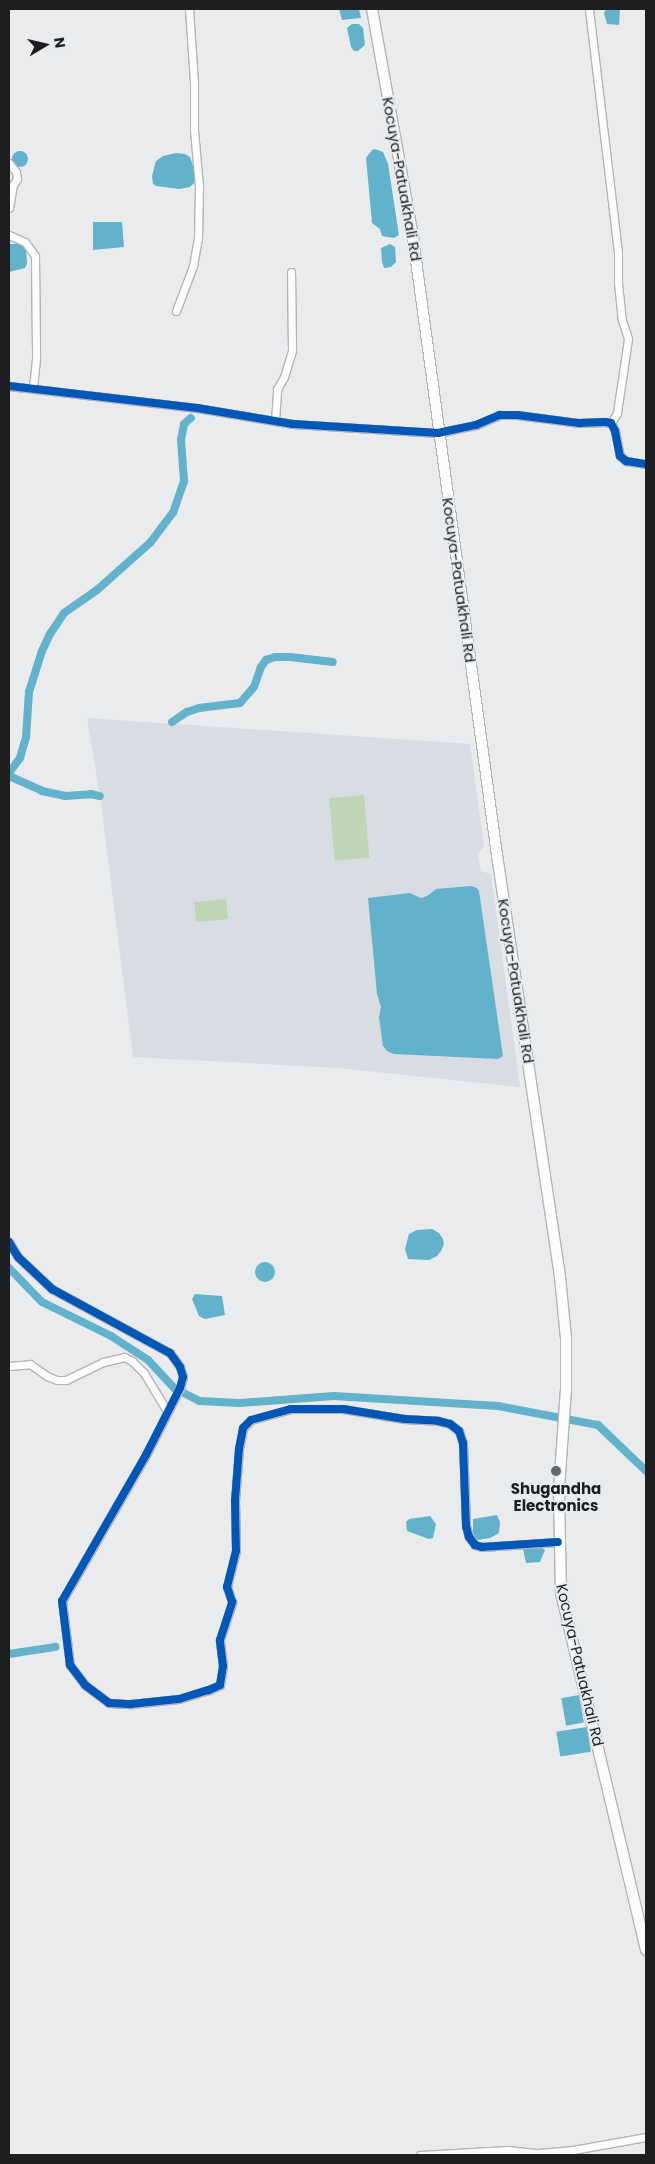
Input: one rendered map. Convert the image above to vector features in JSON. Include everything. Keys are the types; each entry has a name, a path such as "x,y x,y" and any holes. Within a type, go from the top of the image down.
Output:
{"main road":[{"name":"Kocuya-Patuakhali Rd","path":"372,9 413,238 497,856 560,1277 566,1338 565,1407 559,1490 558,1542 561,1593 646,1950"}],"street":[{"path":"176,311 193,266 198,239 199,186 194,130 194,82 189,9"},
{"path":"590,9 618,252 618,283 622,320 628,339 617,413 611,423 620,456 626,461 646,464"},
{"path":"9,163 16,172 9,208"},
{"path":"9,235 26,242 35,256 36,359 33,388"},
{"path":"275,421 277,389 284,377 292,350 292,272"},
{"path":"9,386 197,408 275,421 438,433 476,425 500,415 516,415 579,423 611,423"},
{"path":"9,1242 18,1257 52,1289 170,1353 180,1367 183,1377 180,1388 171,1402 146,1455 62,1600 61,1610 70,1665 85,1685 109,1703 131,1704 179,1699 220,1685 223,1666 220,1640 232,1602 227,1584 236,1550 235,1501 239,1449 243,1428 251,1420 292,1409 343,1409 450,1424 459,1431 464,1443 466,1526 475,1545 482,1547 558,1542"},
{"path":"9,1366 30,1364 47,1376 57,1380 66,1380 103,1362 124,1357 132,1361 144,1373 167,1411"},
{"path":"420,2155 508,2150 538,2153 572,2150 646,2137"}],"shaded area":[{"path":"87,718 470,744 484,846 478,854 481,871 491,874 520,1087 338,1068 133,1057 100,796"}],"green space":[{"path":"364,795 369,858 335,861 329,798"},
{"path":"226,899 228,919 196,922 194,902"}],"water":[{"path":"339,9 359,9 361,18 342,20"},
{"path":"606,9 620,9 619,25 607,24 604,13"},
{"path":"352,24 359,24 363,28 365,45 358,51 354,51 351,47 347,28"},
{"path":"375,149 383,152 388,164 399,235 394,238 382,236 380,229 372,223 366,158"},
{"path":"17,151 23,151 28,156 26,165 17,167 12,162 12,156"},
{"path":"176,153 185,154 190,157 195,172 195,182 190,187 179,189 153,184 152,176 156,161 163,156"},
{"path":"93,222 122,222 124,247 93,250"},
{"path":"9,244 22,244 26,247 27,264 25,268 9,272"},
{"path":"390,244 395,247 396,262 391,267 384,268 381,248"},
{"path":"471,886 479,891 503,1056 498,1059 394,1054 387,1051 383,1046 379,1017 381,1007 377,994 368,898 410,893 421,898 436,889"},
{"path":"432,1229 439,1233 444,1244 437,1256 429,1260 408,1259 405,1249 409,1234 417,1230"},
{"path":"265,1262 272,1265 275,1272 272,1279 265,1282 258,1279 255,1272 258,1265"},
{"path":"195,1294 222,1296 225,1315 205,1319 199,1316 192,1299"},
{"path":"497,1515 500,1522 499,1533 490,1538 478,1540 473,1537 473,1519"},
{"path":"430,1516 436,1524 433,1538 429,1539 407,1531 406,1522 409,1519"},
{"path":"539,1546 545,1550 540,1562 526,1563 523,1549"},
{"path":"579,1695 584,1723 566,1726 561,1698"},
{"path":"587,1727 591,1752 560,1757 556,1732"}],"waterway":[{"path":"9,773 20,758 26,737 29,692 42,651 50,634 64,613 97,590 150,543 173,513 184,481 181,440 184,424 191,418"},
{"path":"172,722 187,712 199,708 240,703 254,687 261,667 266,660 275,657 290,657 333,662"},
{"path":"9,776 42,791 65,796 91,794 100,796"},
{"path":"9,1268 42,1302 111,1336 148,1360 174,1388 199,1401 239,1403 334,1396 498,1406 598,1425 646,1471"},
{"path":"9,1654 55,1647"}],"cycle path":[{"path":"9,386 197,408 293,424 438,433 476,425 500,415 517,415 579,423 605,422 611,423 615,431 620,456 626,461 646,464"},
{"path":"9,1242 18,1257 52,1289 170,1353 180,1367 183,1377 180,1388 146,1455 62,1601 70,1665 85,1685 109,1703 131,1704 179,1699 220,1685 223,1666 220,1640 232,1602 227,1587 236,1551 235,1501 239,1449 243,1428 251,1420 291,1409 343,1409 450,1424 459,1431 463,1443 466,1526 469,1537 475,1545 482,1547 558,1542"}],"place":[{"name":"Shugandha Electronics","path":"556,1471"}]}
